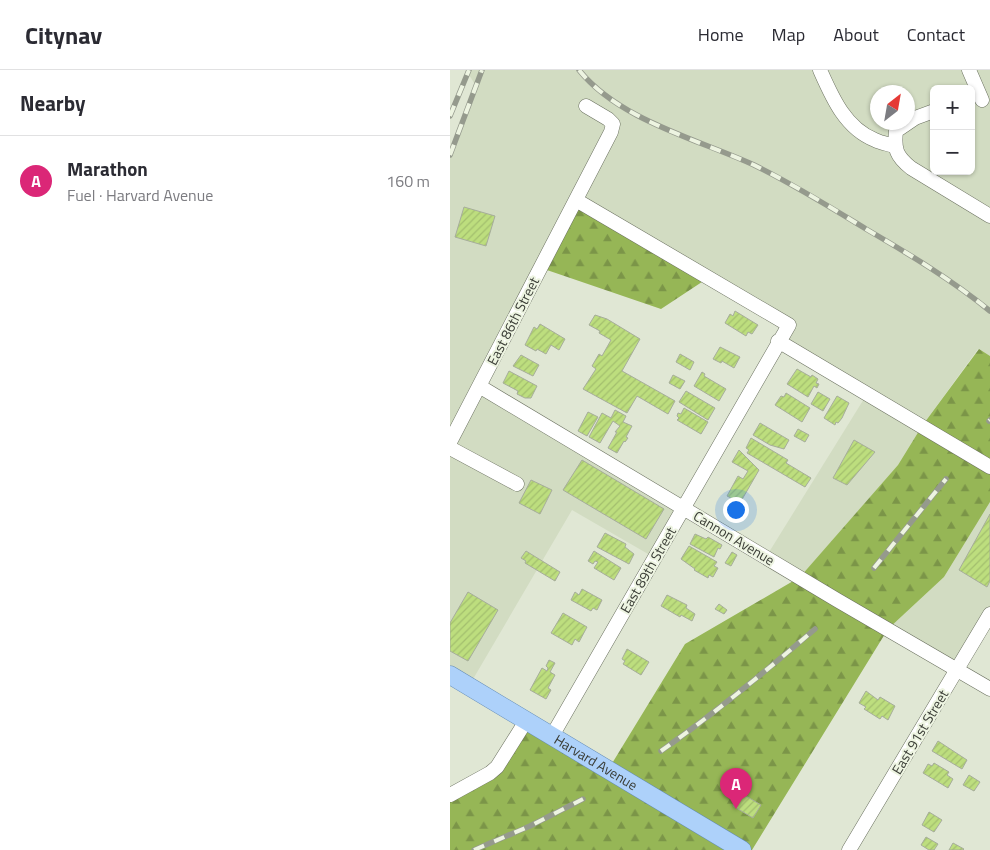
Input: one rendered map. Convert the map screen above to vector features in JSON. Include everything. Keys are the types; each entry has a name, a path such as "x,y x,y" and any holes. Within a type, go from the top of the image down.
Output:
{"main road":[{"name":"Harvard Avenue","path":"450,675 742,850"}],"street":[{"path":"820,70 834,101 858,130 874,140 894,146"},
{"path":"969,70 981,103"},
{"name":"East 86th Street","path":"450,442 611,132 613,124 586,106"},
{"path":"930,112 915,118 896,130 894,146 901,160 990,216"},
{"name":"East 89th Street","path":"552,736 778,341 789,325 576,200"},
{"path":"778,341 990,467"},
{"name":"Cannon Avenue","path":"479,386 990,689"},
{"path":"450,448 517,484"},
{"name":"East 91st Street","path":"849,850 990,614"},
{"path":"450,794 490,773 497,767 526,721"}],"shaded area":[{"path":"466,70 990,70 990,356 978,349 922,426 898,465 800,577 766,557 867,394 778,341 789,325 576,201 480,386 684,508 655,558 572,510 469,686 450,675 450,155 476,86"},
{"path":"990,502 990,614 957,669 888,629 944,577"}],"green space":[{"path":"576,200 708,278 661,309 541,268"},
{"path":"979,349 990,356 990,502 944,577 888,629 752,850 450,850 450,795 490,773 526,721 608,770 685,644 800,577 898,465 922,426"}],"building":[{"path":"464,207 495,216 486,246 455,237"},
{"path":"735,311 758,325 752,334 748,332 746,336 725,323 730,314 733,316"},
{"path":"595,315 607,319 640,339 622,371 675,401 668,414 637,396 627,413 583,389 596,369 592,366 599,354 602,356 611,340 589,325"},
{"path":"540,324 565,339 559,350 551,345 546,354 525,345 534,327 537,329"},
{"path":"720,347 740,357 734,368 722,361 721,363 713,359"},
{"path":"680,354 694,362 690,370 676,362"},
{"path":"521,355 539,365 533,376 513,366"},
{"path":"797,369 818,379 816,383 819,384 817,388 814,386 808,397 787,384"},
{"path":"509,371 537,386 531,398 525,398 517,394 518,391 503,383"},
{"path":"702,372 705,374 704,376 726,389 719,401 694,386"},
{"path":"673,375 685,381 680,389 669,383"},
{"path":"686,391 715,408 708,420 679,402"},
{"path":"818,392 830,399 823,411 811,404"},
{"path":"786,393 810,408 802,422 775,405 781,396 784,397"},
{"path":"837,396 849,403 842,418 835,425 824,418"},
{"path":"684,408 708,422 701,434 677,420 679,418 677,416 678,413 681,414"},
{"path":"615,410 626,416 623,422 632,426 626,437 628,438 617,453 608,448 617,432 615,432 620,426 613,421 600,443 589,437 602,413 611,418"},
{"path":"588,412 598,417 587,436 578,431"},
{"path":"760,423 789,440 784,449 770,445 753,435"},
{"path":"798,429 809,435 805,442 794,436"},
{"path":"751,438 788,460 786,463 811,478 805,487 747,453 749,450 746,448"},
{"path":"854,440 875,452 847,485 833,478"},
{"path":"739,450 759,470 740,503 727,496 738,476 743,479 748,471 732,462"},
{"path":"582,460 664,509 646,539 563,490"},
{"path":"531,480 552,490 540,514 519,503"},
{"path":"990,514 990,581 987,587 959,570"},
{"path":"605,533 626,544 625,547 634,554 629,564 597,547"},
{"path":"695,534 706,539 708,537 722,545 720,549 718,548 714,557 690,544"},
{"path":"689,546 717,562 714,566 718,568 713,577 709,575 708,578 694,570 681,559"},
{"path":"526,551 560,572 555,581 525,563 526,561 521,558"},
{"path":"594,551 621,568 614,580 594,568 598,562 595,561 593,564 588,561"},
{"path":"732,552 737,555 731,566 725,563"},
{"path":"582,589 602,600 597,610 593,608 591,611 571,600 575,592 579,595"},
{"path":"468,592 498,610 468,661 450,651 450,623"},
{"path":"667,595 687,605 686,608 695,614 692,621 681,615 680,617 661,606"},
{"path":"719,604 727,610 724,614 715,609"},
{"path":"563,613 587,627 579,642 575,639 572,645 551,633"},
{"path":"627,649 649,662 641,675 623,664 625,661 622,659"},
{"path":"549,660 555,663 550,672 555,675 548,688 551,690 546,699 530,690 542,668 547,671 548,668 546,666"},
{"path":"866,691 878,700 880,697 895,706 888,720 882,716 880,719 864,709 866,707 859,703"},
{"path":"938,741 967,760 962,769 932,751"},
{"path":"934,763 949,772 947,775 953,779 948,788 923,773 928,764 932,766"},
{"path":"969,775 980,782 974,791 963,785"},
{"path":"741,793 761,805 753,818 733,806"},
{"path":"929,812 942,820 934,832 922,825"},
{"path":"926,837 938,844 934,850 929,850 921,845"},
{"path":"953,843 964,849 949,850"}],"railway":[{"path":"450,116 469,70"},
{"path":"450,155 482,70"},
{"path":"579,70 615,102 637,115 754,165 783,180 914,258 990,311"},
{"path":"874,568 946,479"},
{"path":"661,751 740,692 815,629"},
{"path":"474,850 530,826 583,799"}],"place":[{"name":"Marathon","path":"736,809"}]}
